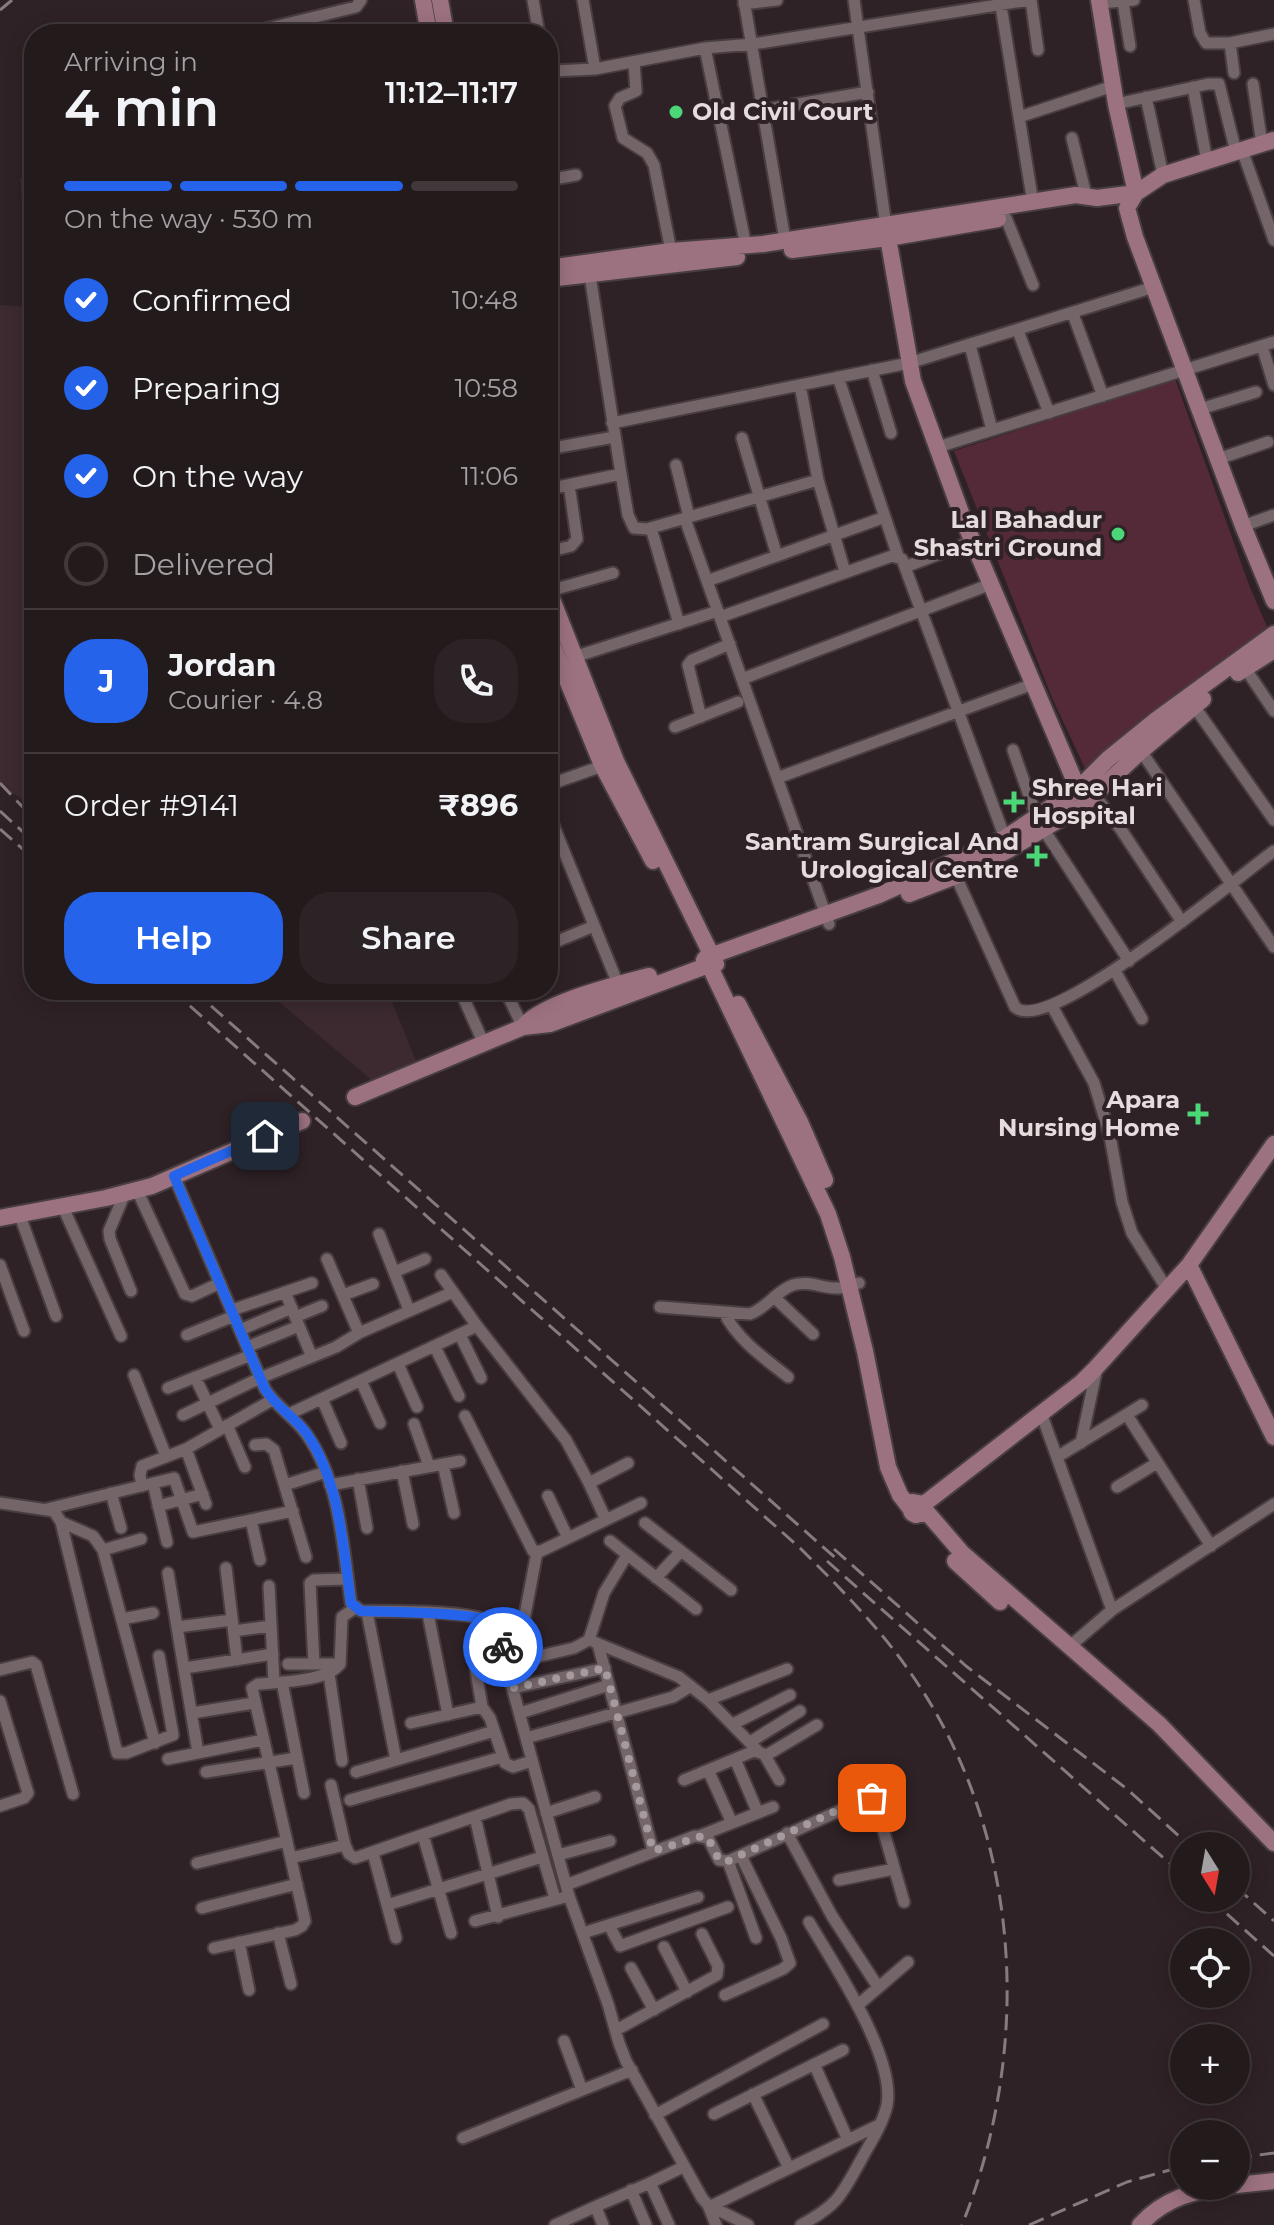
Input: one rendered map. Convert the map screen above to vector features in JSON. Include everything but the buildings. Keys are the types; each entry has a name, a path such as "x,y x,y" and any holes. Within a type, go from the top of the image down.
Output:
{"street":[{"path":"286,24 356,7 361,0"},
{"path":"423,0 427,24"},
{"path":"440,0 444,24"},
{"path":"533,0 537,24"},
{"path":"583,0 595,69"},
{"path":"777,0 744,2 785,240"},
{"path":"854,0 887,232 913,381 973,541 1033,684 1086,789 1120,828 1182,922"},
{"path":"558,71 595,69 705,48 753,44 1000,1 1030,0 1038,50"},
{"path":"1194,0 1202,39 1210,45 1274,34"},
{"path":"1000,1 1033,203"},
{"path":"1130,46 1129,1 1099,2 1116,104 1136,193"},
{"path":"1230,43 1234,73"},
{"path":"705,48 746,246"},
{"path":"634,62 636,91 620,98 615,106 623,138 651,156 671,251"},
{"path":"1116,104 1219,84 1239,151 1274,240"},
{"path":"1253,84 1268,142 1163,175 1136,193 1127,208 1135,237 1243,526 1269,574 1274,601"},
{"path":"1019,117 1113,86"},
{"path":"1193,87 1207,161"},
{"path":"762,110 868,92"},
{"path":"1146,97 1163,175"},
{"path":"1072,138 1090,199"},
{"path":"558,178 576,175"},
{"path":"558,268 589,268 1006,218 1069,208 1090,199 1136,193"},
{"path":"558,276 671,251 887,232 1076,195 1090,199"},
{"path":"1006,218 1033,285"},
{"path":"589,268 614,437 631,524 640,529 651,528 818,480"},
{"path":"612,423 909,363 1154,287"},
{"path":"1073,314 1103,396"},
{"path":"1018,331 1049,413"},
{"path":"938,447 1268,344 1274,385"},
{"path":"970,345 992,430"},
{"path":"872,370 891,433"},
{"path":"838,377 898,556 905,567 1005,838"},
{"path":"800,385 818,480 845,572"},
{"path":"1200,409 1256,392"},
{"path":"558,447 614,437"},
{"path":"742,438 777,556"},
{"path":"1218,459 1268,442"},
{"path":"676,465 687,518 707,581 827,919"},
{"path":"558,487 621,474"},
{"path":"558,549 571,546 577,539 569,485"},
{"path":"1243,526 1274,515"},
{"path":"707,581 885,517"},
{"path":"651,528 679,624"},
{"path":"905,567 973,541"},
{"path":"574,657 898,556"},
{"path":"558,587 613,573"},
{"path":"742,679 991,584"},
{"path":"558,616 609,763"},
{"path":"1086,789 1156,720 1274,634"},
{"path":"701,717 688,665 692,660 730,644"},
{"path":"355,1097 523,1027 550,1024 620,990 827,919 953,870 1040,824 1141,751 1245,668 1274,650"},
{"path":"558,655 710,961 800,1122 833,1198 854,1284 872,1335 892,1445 918,1508 962,1553 1159,1724 1274,1843"},
{"path":"1245,668 1274,711"},
{"path":"777,778 1033,684"},
{"path":"675,727 738,702"},
{"path":"1194,706 1274,820"},
{"path":"1013,750 1040,824 1129,961"},
{"path":"1141,751 1274,947"},
{"path":"558,781 609,763"},
{"path":"953,870 1005,838 1040,824"},
{"path":"558,837 620,990"},
{"path":"953,870 1015,1007 1024,1012 1052,1006 1115,971 1274,851"},
{"path":"558,941 594,926"},
{"path":"1115,971 1142,1019"},
{"path":"464,1000 484,1044"},
{"path":"510,1000 523,1027"},
{"path":"1052,1006 1094,1083 1110,1136 1122,1202 1132,1233 1167,1289"},
{"path":"0,1218 131,1192 302,1121"},
{"path":"918,1508 1082,1382 1097,1367 1189,1265 1274,1144"},
{"path":"174,1176 260,1378 272,1400 307,1435 326,1472 341,1535 351,1603 361,1610 396,1760"},
{"path":"131,1192 185,1294 192,1296 220,1283"},
{"path":"131,1192 109,1231 131,1291"},
{"path":"62,1205 121,1336"},
{"path":"19,1213 56,1316"},
{"path":"379,1234 409,1310"},
{"path":"327,1259 359,1333"},
{"path":"394,1272 425,1259"},
{"path":"0,1265 24,1331"},
{"path":"1189,1265 1274,1437"},
{"path":"441,1275 554,1424 589,1483 606,1520"},
{"path":"187,1335 233,1313 312,1283"},
{"path":"343,1295 373,1284"},
{"path":"660,1307 750,1314 796,1284 836,1288 854,1284"},
{"path":"285,1292 312,1357"},
{"path":"183,1415 453,1292"},
{"path":"774,1297 813,1334"},
{"path":"240,1330 295,1317 322,1306"},
{"path":"724,1313 733,1331 788,1377"},
{"path":"168,1388 249,1351 295,1317"},
{"path":"289,1414 477,1326"},
{"path":"460,1335 481,1378"},
{"path":"435,1347 459,1396"},
{"path":"398,1364 417,1407"},
{"path":"1081,1443 1097,1367"},
{"path":"134,1375 166,1456"},
{"path":"195,1377 245,1467"},
{"path":"361,1381 380,1423"},
{"path":"322,1399 341,1443"},
{"path":"167,1542 158,1506 140,1475 142,1466 186,1449 272,1400"},
{"path":"1057,1457 1142,1405"},
{"path":"1041,1413 1112,1610"},
{"path":"1127,1415 1211,1546"},
{"path":"465,1416 531,1549 537,1552"},
{"path":"414,1424 429,1466"},
{"path":"255,1445 266,1444 274,1450 306,1557"},
{"path":"158,1506 182,1499 204,1499 186,1449"},
{"path":"330,1485 460,1461"},
{"path":"589,1483 628,1463"},
{"path":"1117,1487 1157,1463"},
{"path":"443,1464 454,1513"},
{"path":"402,1471 413,1524"},
{"path":"285,1485 326,1472"},
{"path":"47,1509 176,1479 193,1532 293,1511"},
{"path":"358,1479 367,1528"},
{"path":"111,1493 121,1528"},
{"path":"548,1496 568,1538"},
{"path":"0,1503 54,1511 61,1522 114,1750 120,1754 170,1737 173,1731 159,1656"},
{"path":"537,1552 641,1503"},
{"path":"1064,1643 1274,1504"},
{"path":"251,1520 260,1560"},
{"path":"61,1522 93,1536 103,1550 155,1743"},
{"path":"645,1523 731,1590"},
{"path":"103,1550 141,1539"},
{"path":"610,1541 696,1609"},
{"path":"656,1578 681,1551"},
{"path":"214,1948 295,1930 305,1921 252,1688 329,1674 340,1664 340,1623 346,1613 361,1610 524,1620 537,1552"},
{"path":"627,1555 604,1593 594,1642 605,1668 653,1851"},
{"path":"226,1568 237,1660"},
{"path":"168,1573 198,1753"},
{"path":"314,1664 310,1583 314,1580 347,1579"},
{"path":"269,1586 273,1654 304,1793"},
{"path":"122,1619 153,1613"},
{"path":"428,1614 448,1715"},
{"path":"489,1620 498,1631 568,1890 616,2030 655,2115 683,2167 710,2205 716,2225"},
{"path":"177,1627 271,1626"},
{"path":"532,1761 513,1767 508,1766 502,1757 490,1718 482,1707 476,1671 594,1642 679,1677 733,1724 762,1754 779,1780"},
{"path":"185,1668 273,1654"},
{"path":"0,1670 32,1662 36,1665 73,1794"},
{"path":"288,1664 340,1664"},
{"path":"513,1688 605,1668"},
{"path":"708,1700 787,1669"},
{"path":"329,1674 342,1761"},
{"path":"520,1713 609,1685"},
{"path":"526,1738 673,1697 691,1686"},
{"path":"733,1724 790,1695"},
{"path":"0,1701 28,1793 24,1798 0,1806"},
{"path":"192,1713 254,1703"},
{"path":"411,1723 482,1707"},
{"path":"750,1742 800,1711"},
{"path":"684,1780 735,1759 762,1754 817,1725"},
{"path":"356,1772 494,1731"},
{"path":"168,1759 263,1740"},
{"path":"350,1800 502,1757"},
{"path":"206,1772 297,1758"},
{"path":"735,1759 758,1813"},
{"path":"708,1770 732,1823"},
{"path":"331,1785 345,1845 355,1858 511,1804 523,1803 529,1809 554,1895"},
{"path":"546,1813 595,1797"},
{"path":"699,1836 708,1838 719,1860 728,1861 870,1797 875,1801 904,1902"},
{"path":"475,1921 498,1917 568,1890 653,1851 773,1807"},
{"path":"475,1817 498,1917"},
{"path":"787,1833 832,1916 878,1987"},
{"path":"423,1835 451,1933"},
{"path":"197,1863 287,1841"},
{"path":"558,1855 610,1841"},
{"path":"291,1858 345,1845"},
{"path":"373,1853 396,1938"},
{"path":"725,1995 790,1963 741,1856"},
{"path":"387,1905 542,1857"},
{"path":"728,1861 756,1938"},
{"path":"839,1880 894,1869"},
{"path":"202,1908 297,1884"},
{"path":"583,1933 698,1897"},
{"path":"609,1925 620,1946 728,1907"},
{"path":"801,2225 836,2203 879,2125 886,2107 887,2082 858,2005 809,1922"},
{"path":"278,1933 291,1984"},
{"path":"616,2030 713,1978 719,1971 702,1934"},
{"path":"239,1942 249,1990"},
{"path":"664,1947 687,1992"},
{"path":"858,2005 908,1962"},
{"path":"631,1968 654,2010"},
{"path":"655,2115 823,2024"},
{"path":"564,2041 582,2090"},
{"path":"714,2114 843,2050"},
{"path":"814,2064 848,2140"},
{"path":"463,2138 632,2070"},
{"path":"753,2094 789,2168"},
{"path":"710,2205 879,2125"},
{"path":"555,2225 683,2167"},
{"path":"1250,2184 1274,2181"},
{"path":"650,2183 669,2225"},
{"path":"631,2190 646,2225"},
{"path":"1140,2225 1171,2200"},
{"path":"599,2205 597,2210 603,2225"},
{"path":"710,2205 748,2225"}],"shaded area":[{"path":"20,178 24,178 24,225"},
{"path":"0,305 24,307 24,800 0,786"},
{"path":"1175,379 1249,585 1271,636 1091,781 1053,700 954,451"},
{"path":"277,1000 391,1000 417,1063 374,1082"}],"railway":[{"path":"0,10 12,0"},
{"path":"0,783 24,808"},
{"path":"0,811 24,833"},
{"path":"0,829 24,850"},
{"path":"183,1000 800,1548 845,1593 912,1675 949,1737 977,1804 995,1873 1005,1944 1007,2015 1000,2087 985,2157 962,2225"},
{"path":"204,1000 840,1562"},
{"path":"834,1549 966,1666 1127,1789 1175,1832"},
{"path":"827,1561 1170,1864"},
{"path":"1250,1900 1274,1921"},
{"path":"1225,1912 1274,1956"},
{"path":"1250,2156 1274,2153"},
{"path":"1029,2225 1127,2182 1170,2170"}],"way so far":[{"path":"503,1647 513,1688 605,1668 653,1851 702,1836 708,1838 719,1860 728,1861 866,1797 872,1798"}],"place":[{"name":"Old Civil Court","path":"676,112"},
{"name":"Lal Bahadur Shastri Ground","path":"1118,534"},
{"name":"Shree Hari Hospital","path":"1014,802"},
{"name":"Santram Surgical And Urological Centre","path":"1037,856"},
{"name":"Apara Nursing Home","path":"1198,1114"}],"route":[{"path":"265,1136 174,1176 265,1389 272,1400 295,1419 318,1453 334,1501 351,1603 361,1611 448,1614 489,1620 495,1624 503,1647"}]}
